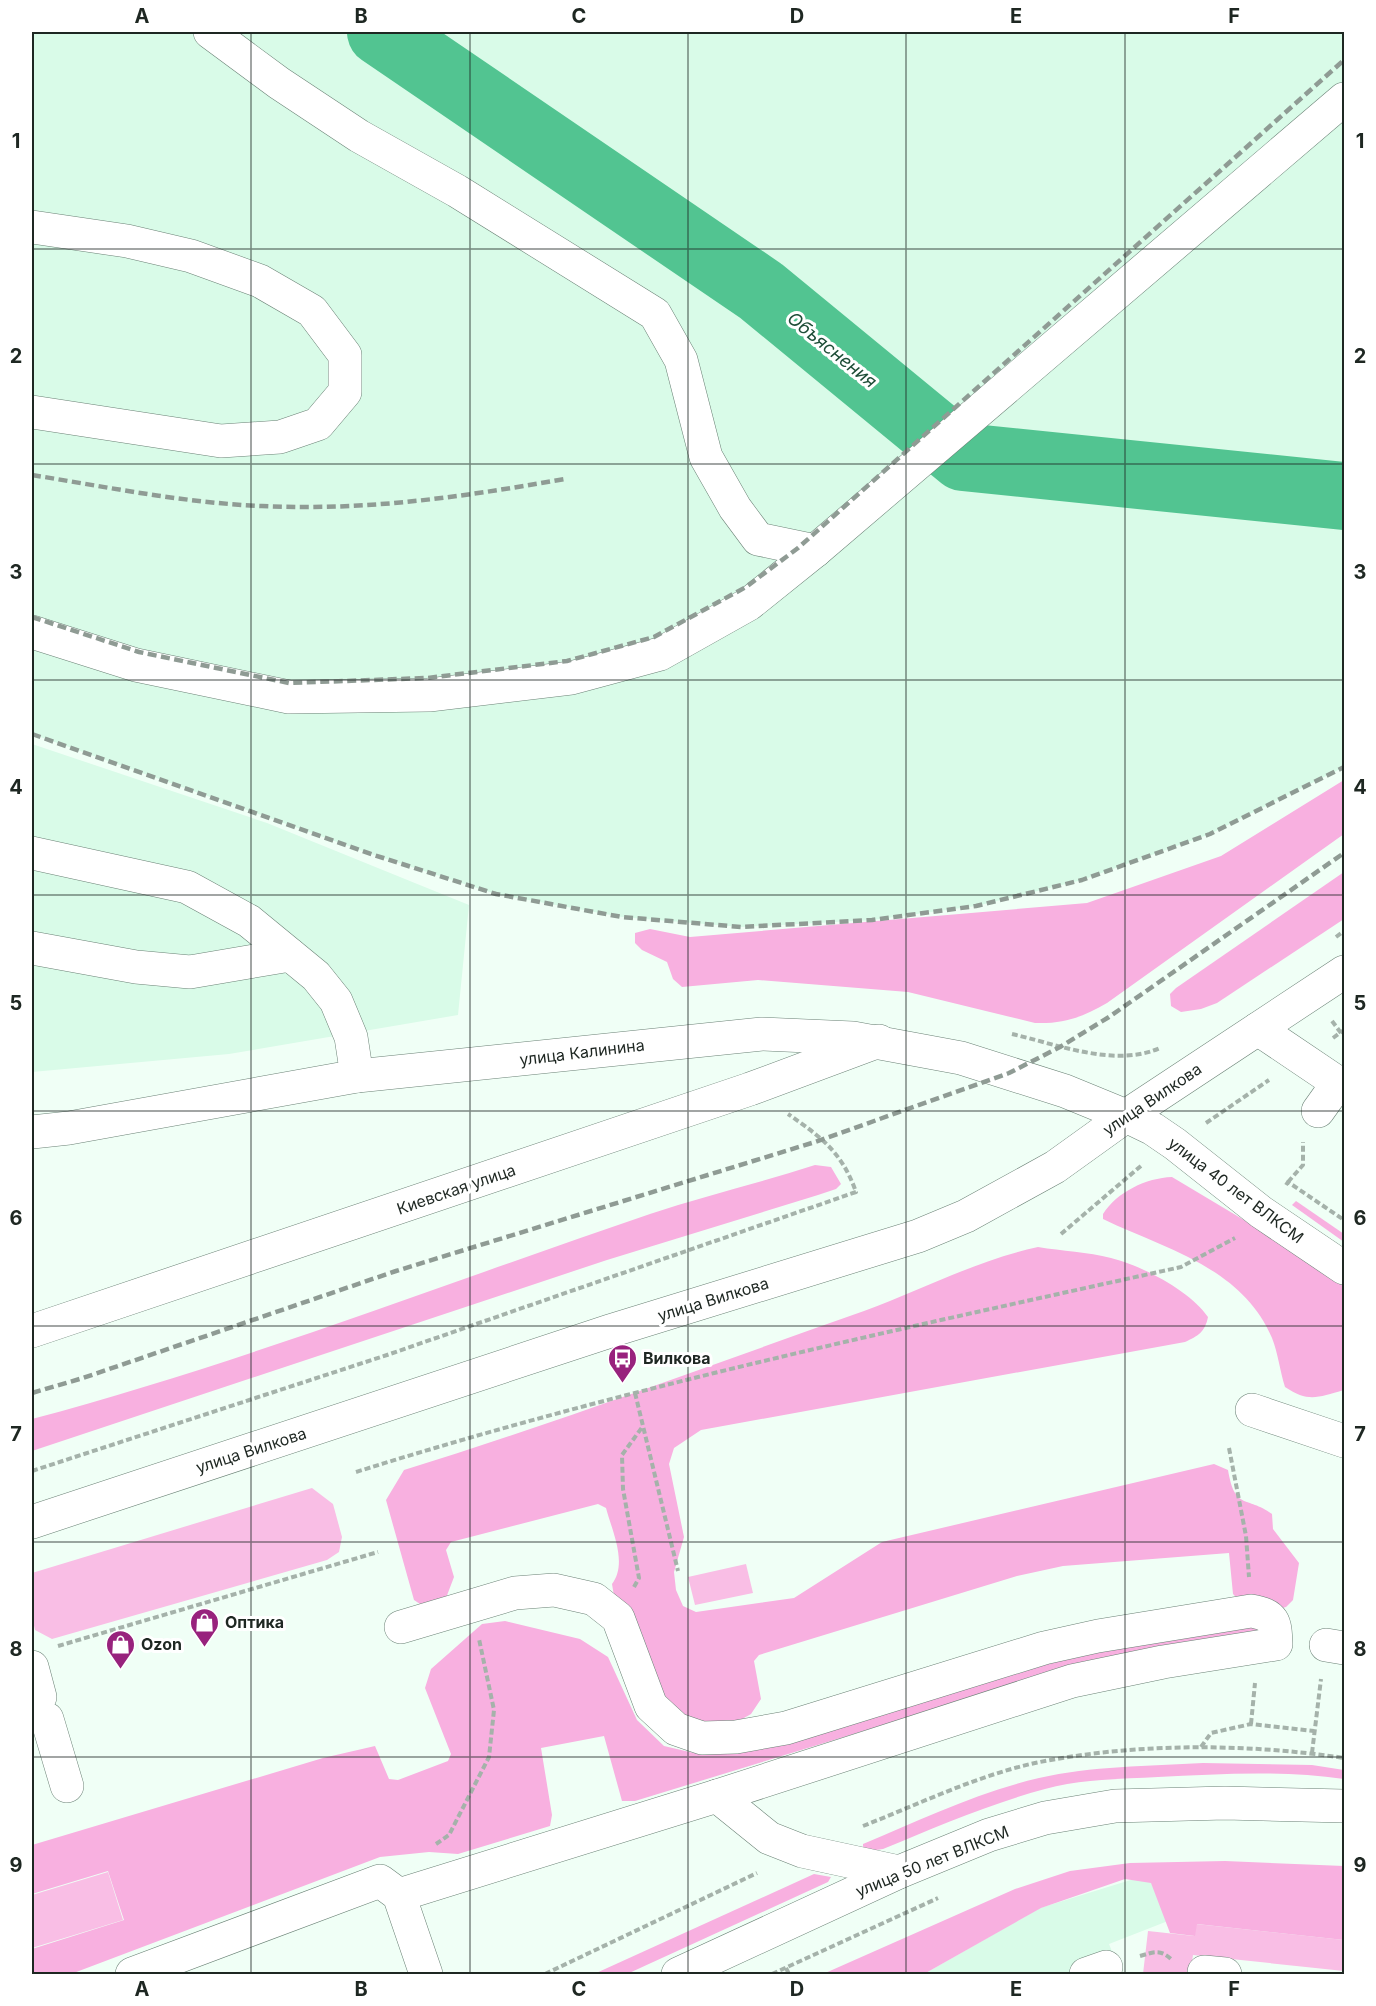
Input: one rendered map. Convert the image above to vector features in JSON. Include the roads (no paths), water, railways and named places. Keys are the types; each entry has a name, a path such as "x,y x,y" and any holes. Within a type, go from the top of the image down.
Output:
{"main road":[{"path":"210,32 279,83 359,136 457,191 655,314 681,360 706,457 735,508 758,539 815,551"},
{"path":"32,632 136,665 289,697 429,695 571,678 660,654 749,603 863,513 1344,99"},
{"path":"32,227 127,241 180,254 260,281 312,311 345,355 345,392 318,424 280,437 221,441 32,412"},
{"path":"32,854 187,887 249,921 316,976 336,1001 351,1037 357,1076"},
{"path":"32,948 136,967 190,972 290,955"},
{"name":"улица Вилкова","path":"32,1522 610,1331 918,1236 966,1216 1054,1167 1126,1116 1344,972"},
{"path":"1258,1029 1341,1085 1318,1112"},
{"name":"улица Калинина","path":"32,1132 69,1128 357,1076 435,1070 626,1047 762,1034 879,1041 961,1058 1009,1072 1126,1116"},
{"name":"Киевская улица","path":"32,1331 750,1089 879,1041"},
{"name":"улица 40 лет ВЛКСМ","path":"1126,1116 1153,1129 1175,1144 1261,1212 1344,1268"},
{"path":"1252,1410 1344,1441"},
{"path":"399,1894 717,1796 1072,1681 1163,1662 1276,1644 1272,1620 1266,1614 1251,1611 1098,1636 1044,1648 786,1728 736,1737 702,1738 676,1729 651,1706 618,1618 594,1599 554,1590 515,1593 401,1628"},
{"path":"43,1683 67,1786"},
{"path":"717,1796 768,1838 802,1851 899,1872"},
{"name":"улица 50 лет ВЛКСМ","path":"678,1974 899,1872 989,1834 1045,1818 1115,1806 1225,1803 1344,1806"},
{"path":"132,1974 380,1881 399,1894 426,1974"}],"waterway":[{"name":"Объяснения","path":"381,32 761,291 963,457 1344,496"}],"railway":[{"path":"32,617 139,652 289,683 427,678 567,661 654,637 746,587 798,548 1344,60"},
{"path":"32,475 204,502 301,507 414,501 489,492 565,479"},
{"path":"32,734 374,855 496,894 622,917 741,927 872,920 976,906 1082,880 1210,834 1344,767"},
{"path":"32,1393 83,1378 396,1271 815,1142 1009,1073 1060,1047 1109,1017 1344,853"}],"place":[{"name":"Вилкова","path":"622,1384"},
{"name":"Оптика","path":"204,1648"},
{"name":"Ozon","path":"120,1670"}]}
